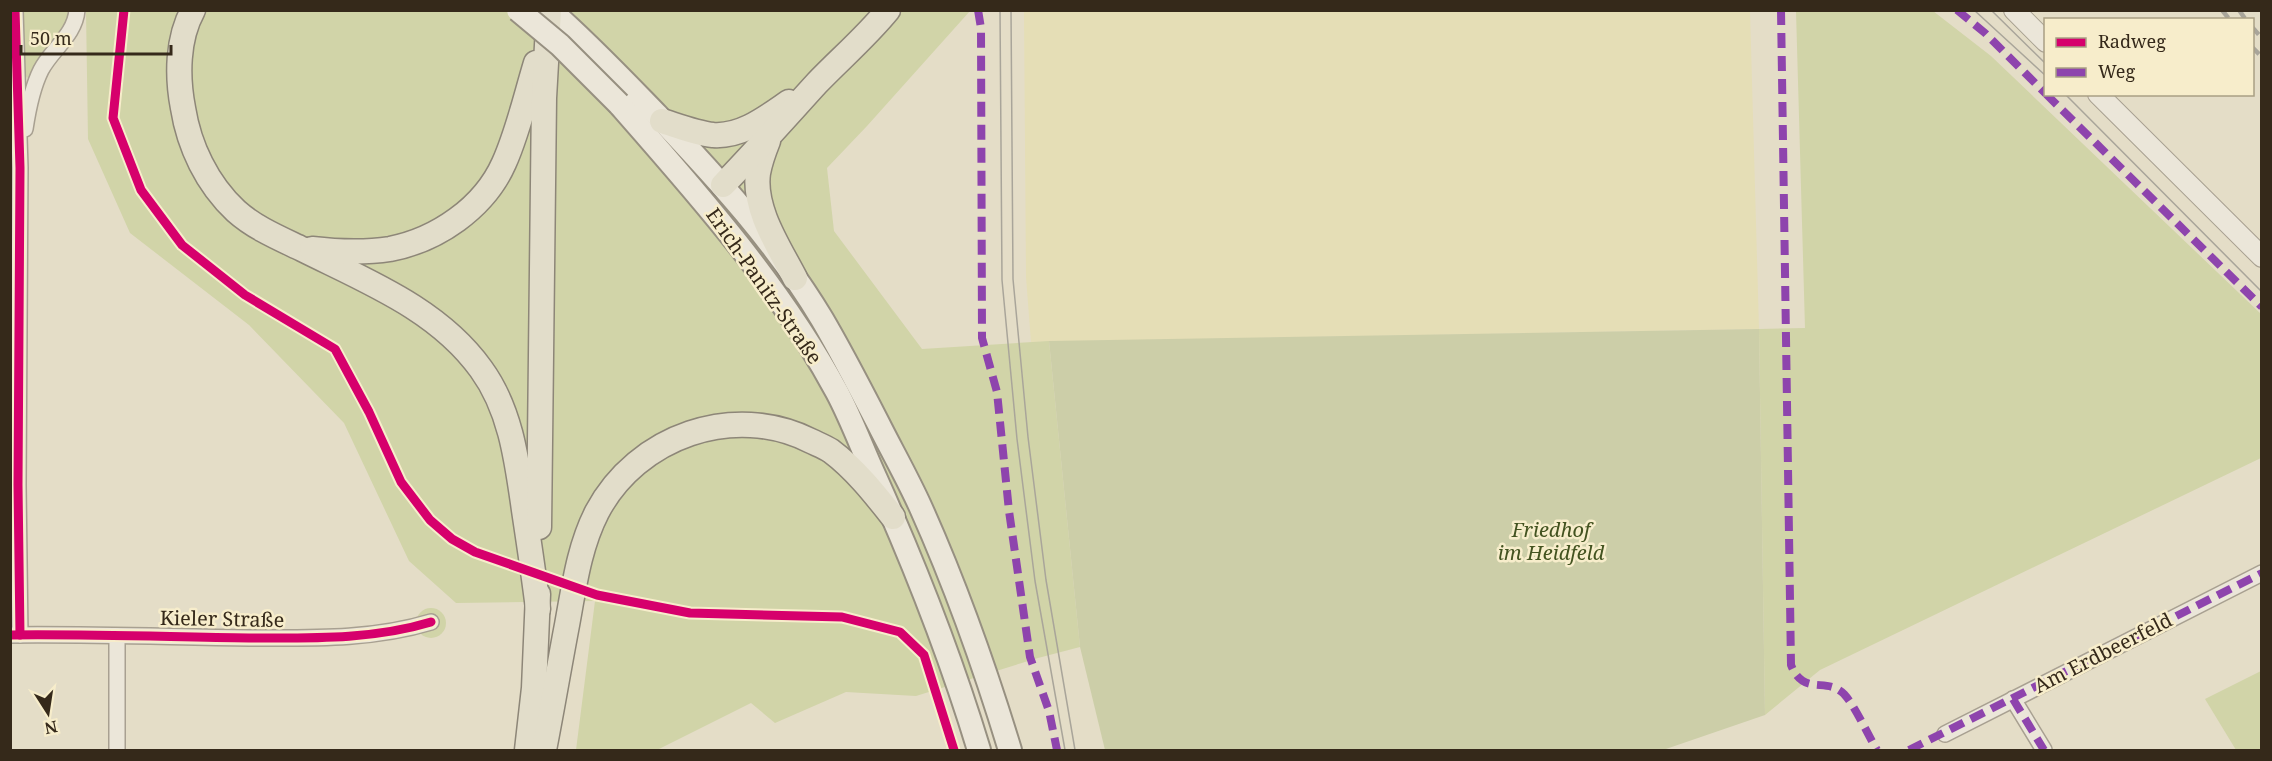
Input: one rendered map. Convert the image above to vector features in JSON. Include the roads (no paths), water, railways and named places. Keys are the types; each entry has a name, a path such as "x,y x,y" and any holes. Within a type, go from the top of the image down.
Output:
{"main road":[{"path":"192,10 181,50 179,87 185,122 198,159 215,188 236,211 268,234 399,298 428,317 457,341 481,369 500,403 515,445 538,609"},
{"name":"Erich-Panitz-Straße","path":"518,10 560,45 619,104 703,200 773,292 837,393 932,611 964,699 979,750"},
{"path":"703,200 723,185 819,82 867,35 888,10"},
{"path":"299,248 345,252 390,249 422,239 460,219 486,192 503,165 526,97 549,14"},
{"path":"527,750 538,609 543,165 549,14"},
{"name":"Erich-Panitz-Straße","path":"549,14 573,30 723,185 795,278 822,319 921,507 992,690 1010,750"},
{"path":"662,121 713,135 734,132 758,123 819,82"},
{"path":"770,136 758,174 759,196 766,220 795,278"},
{"path":"544,750 583,547 598,511 622,477 649,452 681,435 723,425 761,426 791,431 830,450 864,481 893,517"}],"street":[{"path":"15,10 20,168 15,635"},
{"path":"20,168 33,90 42,68 76,22 77,10"},
{"path":"2014,10 2044,40"},
{"path":"2100,96 2262,257"},
{"name":"Am Erdbeerfeld","path":"1944,734 2262,573"},
{"name":"Kieler Straße","path":"15,635 300,638 363,636 402,631 431,622"},
{"path":"117,636 117,750"},
{"path":"2013,699 2044,750"}],"tram line":[{"path":"1000,10 1002,280 1017,439 1035,581 1065,750"},
{"path":"1011,10 1013,279 1028,437 1046,580 1075,750"},
{"path":"1974,10 2044,74"},
{"path":"1991,10 2044,62"},
{"path":"2067,96 2262,292"}],"railway":[{"path":"2222,10 2228,18"},
{"path":"2239,10 2245,18"},
{"path":"2254,29 2262,38"},
{"path":"2254,49 2262,57"}],"park label":[{"name":"Friedhof im Heidfeld","path":"1551,542"}]}
